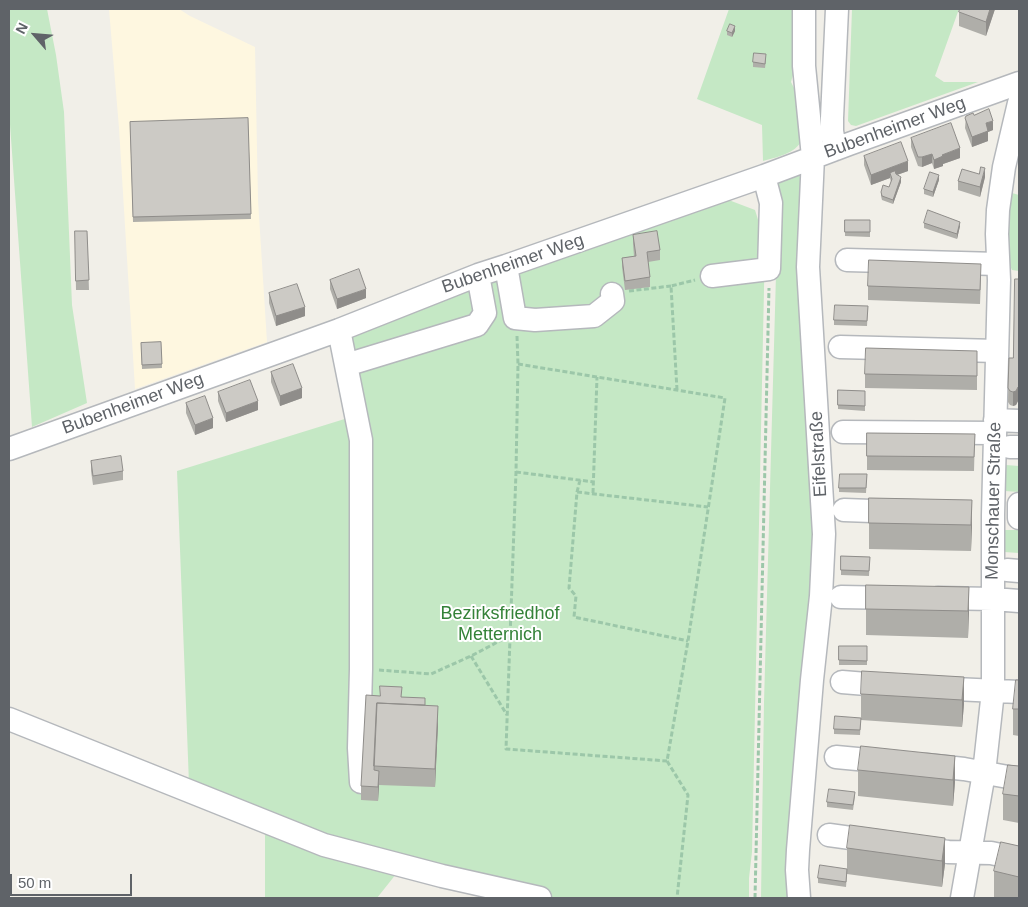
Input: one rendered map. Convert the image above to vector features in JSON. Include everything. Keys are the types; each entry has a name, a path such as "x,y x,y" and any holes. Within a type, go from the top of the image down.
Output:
{"street":[{"name":"Eifelstraße","path":"799,898 798,850 821,596 824,534 808,267 813,157 804,66 804,9"},
{"path":"835,149 832,124 837,9"},
{"path":"804,66 812,76 820,77 828,71 836,56"},
{"name":"Bubenheimer Weg","path":"9,449 339,330 478,274 506,266 764,176 1019,84"},
{"name":"Monschauer Straße","path":"962,898 984,773 993,690 993,599 1007,512 1005,437 997,351 1005,275 997,234 1000,189 1017,117"},
{"path":"712,276 769,269 772,203 764,176"},
{"path":"847,260 1005,275"},
{"path":"506,266 514,318 535,320 594,316 613,301 612,294"},
{"path":"346,365 477,326 485,313 478,274"},
{"path":"339,330 361,440 359,748 361,782"},
{"path":"840,347 997,351"},
{"path":"843,432 1005,437 1019,421"},
{"path":"844,510 924,513"},
{"path":"841,597 1019,601"},
{"path":"842,682 921,688 1019,692"},
{"path":"9,719 324,845 442,876 540,898"},
{"path":"836,757 964,769 1019,779"},
{"path":"829,835 948,852 991,853 1019,859"}],"path":[{"path":"755,898 769,269"},
{"path":"612,294 671,286 712,276"},
{"path":"671,286 678,390"},
{"path":"514,318 518,364 516,472 506,749 667,761"},
{"path":"518,364 725,398 688,641 667,761 688,795 677,898"},
{"path":"594,493 597,377"},
{"path":"516,472 594,482"},
{"path":"580,480 569,588 576,596 574,617 688,641"},
{"path":"578,492 708,507"},
{"path":"361,668 431,674 509,636"},
{"path":"471,656 507,715"}],"shaded area":[{"path":"109,9 179,9 255,47 258,200 267,342 135,389 119,128"}],"green space":[{"path":"9,9 47,9 64,112 72,305 87,403 32,427 9,111"},
{"path":"729,9 798,9 796,64 791,82 796,92 802,140 790,152 763,161 762,125 697,99"},
{"path":"852,9 959,9 935,76 944,82 978,82 856,126 851,125 848,121"},
{"path":"797,173 801,176 814,534 789,898 761,898 777,181"},
{"path":"1012,193 1019,195 1019,271 1012,270 1008,254"},
{"name":"Bezirksfriedhof Metternich","path":"726,199 755,210 765,242 752,852 749,898 544,898 404,864 377,898 265,898 265,817 189,784 177,471 351,417 344,335"},
{"path":"1006,465 1019,466 1019,492 1005,491"},
{"path":"1004,530 1019,530 1019,553 1004,552"}],"building":[{"path":"960,9 990,9 986,22 959,12"},
{"path":"730,24 735,26 732,33 727,31"},
{"path":"754,53 766,54 765,64 753,62"},
{"path":"989,109 993,121 986,123 988,131 972,137 965,118 966,116"},
{"path":"248,118 251,214 133,217 130,122"},
{"path":"951,123 960,148 934,160 932,154 918,157 911,138"},
{"path":"901,142 908,161 871,175 864,156"},
{"path":"981,167 985,168 980,187 958,181 962,169 979,174"},
{"path":"895,171 901,177 893,200 882,196 881,192 883,185 889,187 892,179 890,173"},
{"path":"930,172 939,175 933,192 924,189"},
{"path":"928,210 960,222 957,234 924,223"},
{"path":"845,220 870,220 870,232 845,232"},
{"path":"75,231 87,231 89,280 76,281"},
{"path":"657,231 660,250 647,252 650,277 625,281 622,258 636,256 633,235"},
{"path":"869,260 981,264 980,290 868,286"},
{"path":"359,269 366,289 337,299 330,280"},
{"path":"1015,279 1019,279 1019,387 1013,392 1008,388 1009,358 1013,358"},
{"path":"297,284 305,307 276,316 269,293"},
{"path":"835,305 868,306 867,321 834,320"},
{"path":"161,342 162,364 142,365 141,343"},
{"path":"866,348 977,351 977,376 865,374"},
{"path":"293,364 302,388 280,396 271,372"},
{"path":"250,380 258,401 226,413 218,392"},
{"path":"838,390 865,391 865,406 838,405"},
{"path":"205,396 213,418 195,425 186,403"},
{"path":"867,433 975,434 974,457 867,456"},
{"path":"121,456 123,471 93,476 91,461"},
{"path":"840,474 867,474 866,488 839,488"},
{"path":"869,498 972,500 971,525 869,523"},
{"path":"841,556 870,557 869,571 841,570"},
{"path":"866,585 969,587 968,611 866,609"},
{"path":"839,646 867,646 867,661 839,660"},
{"path":"862,671 964,677 962,700 861,694"},
{"path":"1016,680 1019,680 1019,709 1013,709"},
{"path":"380,686 402,687 401,697 425,698 425,705 377,703 374,770 379,771 378,787 361,786 366,695 380,696"},
{"path":"377,703 438,706 435,769 374,766"},
{"path":"835,716 861,718 860,730 834,729"},
{"path":"861,746 955,756 953,780 858,770"},
{"path":"1008,765 1019,766 1019,796 1003,794"},
{"path":"829,789 855,792 853,805 827,802"},
{"path":"850,825 945,838 942,861 847,848"},
{"path":"1001,842 1019,846 1019,877 994,871"},
{"path":"820,865 847,869 846,882 818,878"}]}
